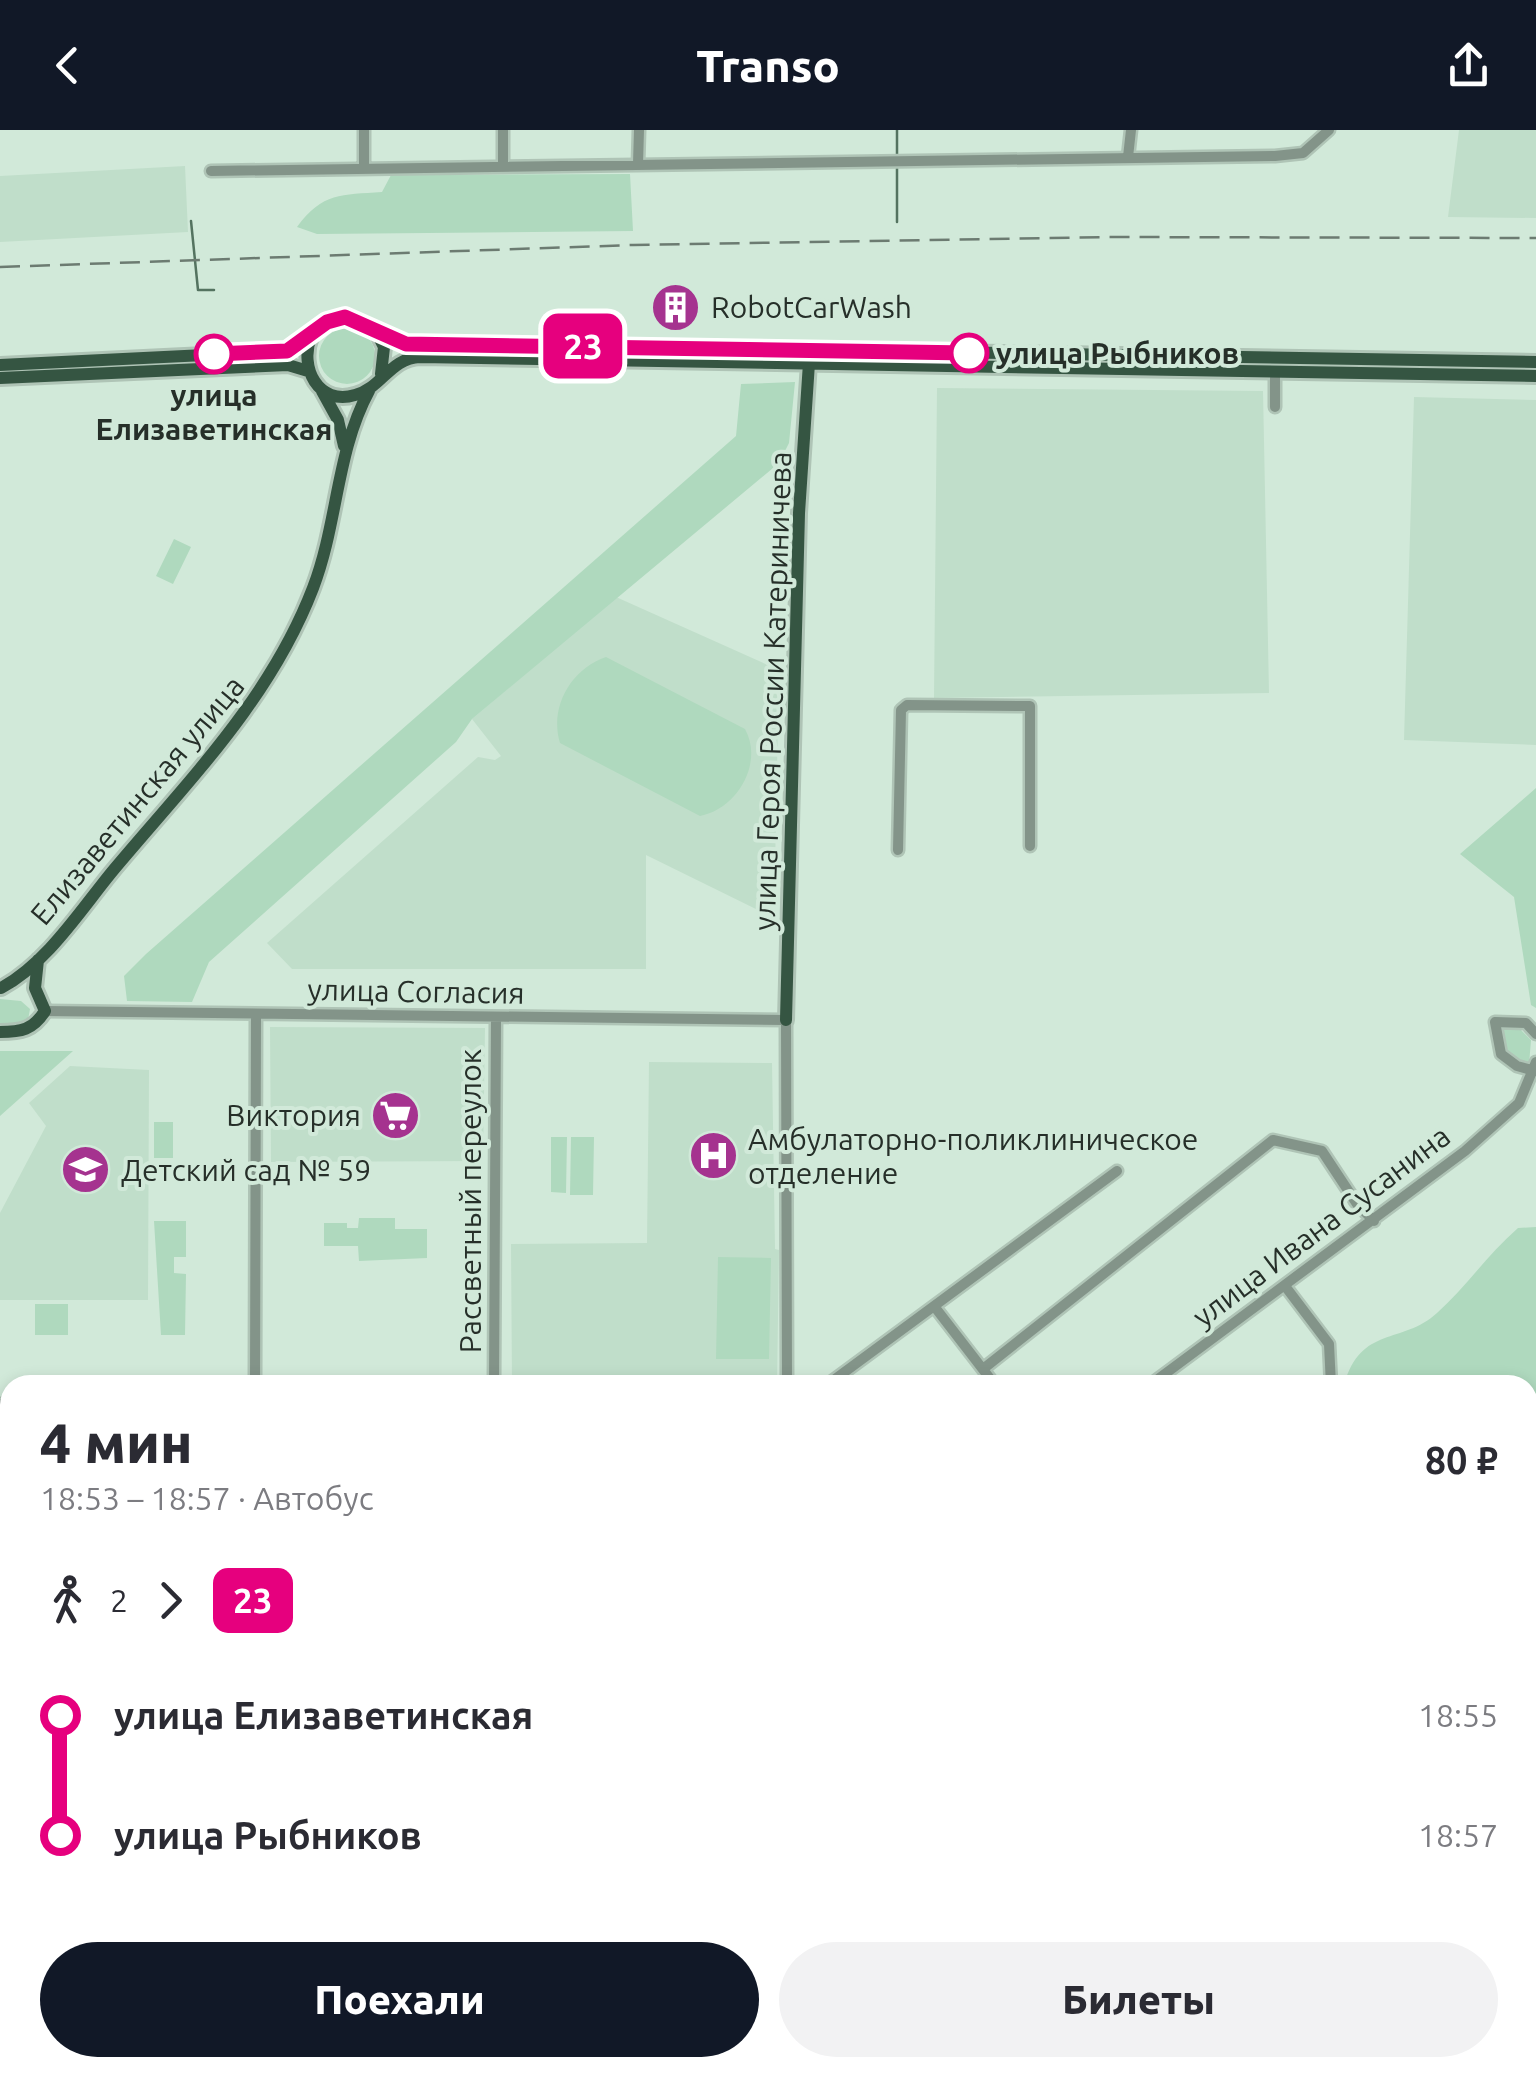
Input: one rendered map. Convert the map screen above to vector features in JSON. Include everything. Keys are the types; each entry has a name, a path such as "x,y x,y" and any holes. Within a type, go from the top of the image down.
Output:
{"main road":[{"path":"0,365 287,351 322,324 338,318 359,319 406,344 1536,362"},
{"path":"374,329 386,357 375,382"},
{"path":"311,336 305,358 308,371 320,388 346,397 413,357 1536,376"},
{"name":"улица Героя России Катериничева","path":"786,1020 799,513 810,363"},
{"path":"0,378 288,365 308,371"},
{"name":"Елизаветинская улица","path":"0,988 38,958 217,749 267,681 315,582 338,493 344,447 375,382"},
{"name":"Елизаветинская улица","path":"320,388 338,420 344,447"},
{"name":"Елизаветинская улица","path":"38,958 38,996"},
{"path":"0,988 38,996 45,1011"},
{"name":"улица Согласия","path":"0,1032 22,1032 38,1023 45,1011"}],"street":[{"path":"364,130 364,169"},
{"path":"503,130 503,166"},
{"path":"638,164 639,130"},
{"path":"1128,157 1131,130"},
{"path":"211,171 1303,153 1329,130"},
{"path":"1275,371 1275,407"},
{"path":"898,850 901,710 907,705 1030,706 1030,846"},
{"name":"улица Согласия","path":"45,1011 786,1020"},
{"path":"255,1375 256,1014"},
{"name":"Рассветный переулок","path":"494,1375 496,1017"},
{"path":"786,1020 787,1375"},
{"path":"1534,1030 1495,1022 1501,1054 1516,1066 1535,1070 1536,1062"},
{"name":"улица Ивана Сусанина","path":"1164,1375 1374,1221 1519,1103 1535,1070"},
{"path":"983,1369 1273,1140 1322,1151 1357,1204 1374,1221"},
{"path":"841,1375 1117,1171"},
{"path":"1286,1286 1329,1344 1331,1375"},
{"path":"934,1306 988,1375"}],"shaded area":[{"path":"1459,130 1536,130 1536,218 1448,217"},
{"path":"185,166 188,232 0,242 0,176"},
{"path":"630,174 633,231 317,234 297,227 325,201 382,192 391,175"},
{"path":"347,328 367,336 375,356 367,376 347,384 327,376 319,356 327,336"},
{"path":"795,382 789,443 779,463 472,719 456,742 209,962 192,1002 127,1001 124,976 146,954 736,436 741,384"},
{"path":"937,388 1263,391 1269,693 934,698"},
{"path":"1414,397 1536,400 1536,745 1404,740"},
{"path":"174,539 191,547 173,584 156,576"},
{"path":"616,597 779,670 774,918 646,855 646,969 292,969 267,943 478,757 495,760 501,756 472,719"},
{"path":"606,657 745,729 750,742 749,770 744,783 725,804 700,816 560,743 558,716 566,691 582,670"},
{"path":"1536,788 1536,1008 1531,1005 1514,897 1460,854"},
{"path":"0,999 21,1001 30,1009 28,1020 17,1026 0,1026"},
{"path":"1516,1025 1531,1040 1529,1065 1508,1055 1500,1037 1505,1026"},
{"path":"270,1027 485,1028 483,1161 271,1162"},
{"path":"0,1051 73,1051 0,1116"},
{"path":"649,1062 772,1063 775,1249 779,1250 777,1375 512,1375 511,1244 647,1243"},
{"name":"Детский сад № 59","path":"70,1066 149,1070 148,1300 0,1300 0,1213 46,1126 29,1103"},
{"path":"154,1122 173,1122 173,1158 154,1158"},
{"path":"551,1137 567,1137 566,1193 551,1192"},
{"path":"571,1137 594,1137 593,1195 570,1195"},
{"path":"359,1218 395,1218 395,1229 427,1229 427,1258 359,1261 358,1246 324,1246 324,1223 347,1223 347,1228 358,1228"},
{"path":"154,1221 186,1221 186,1257 174,1257 174,1273 186,1274 185,1335 161,1335"},
{"path":"1536,1227 1536,1375 1348,1375 1361,1353 1372,1344 1424,1323 1437,1313 1518,1228"},
{"path":"718,1257 771,1258 769,1359 716,1359"},
{"path":"35,1304 68,1304 68,1335 35,1335"}],"waterway":[{"path":"897,130 897,158"},
{"path":"897,166 897,222"},
{"path":"191,221 198,290 214,290"}],"railway":[{"path":"0,267 633,245 1107,237 1536,238"}],"bus line":[{"name":"23","path":"214,354 287,351 327,322 345,317 366,322 406,344 969,353"}],"place":[{"name":"RobotCarWash","path":"676,307"},
{"name":"улица Рыбников","path":"969,353"},
{"name":"улица Елизаветинская","path":"214,354"},
{"name":"Виктория","path":"396,1115"},
{"name":"Амбулаторно-поликлиническое отделение","path":"713,1156"},
{"name":"Детский сад № 59","path":"86,1170"}]}
